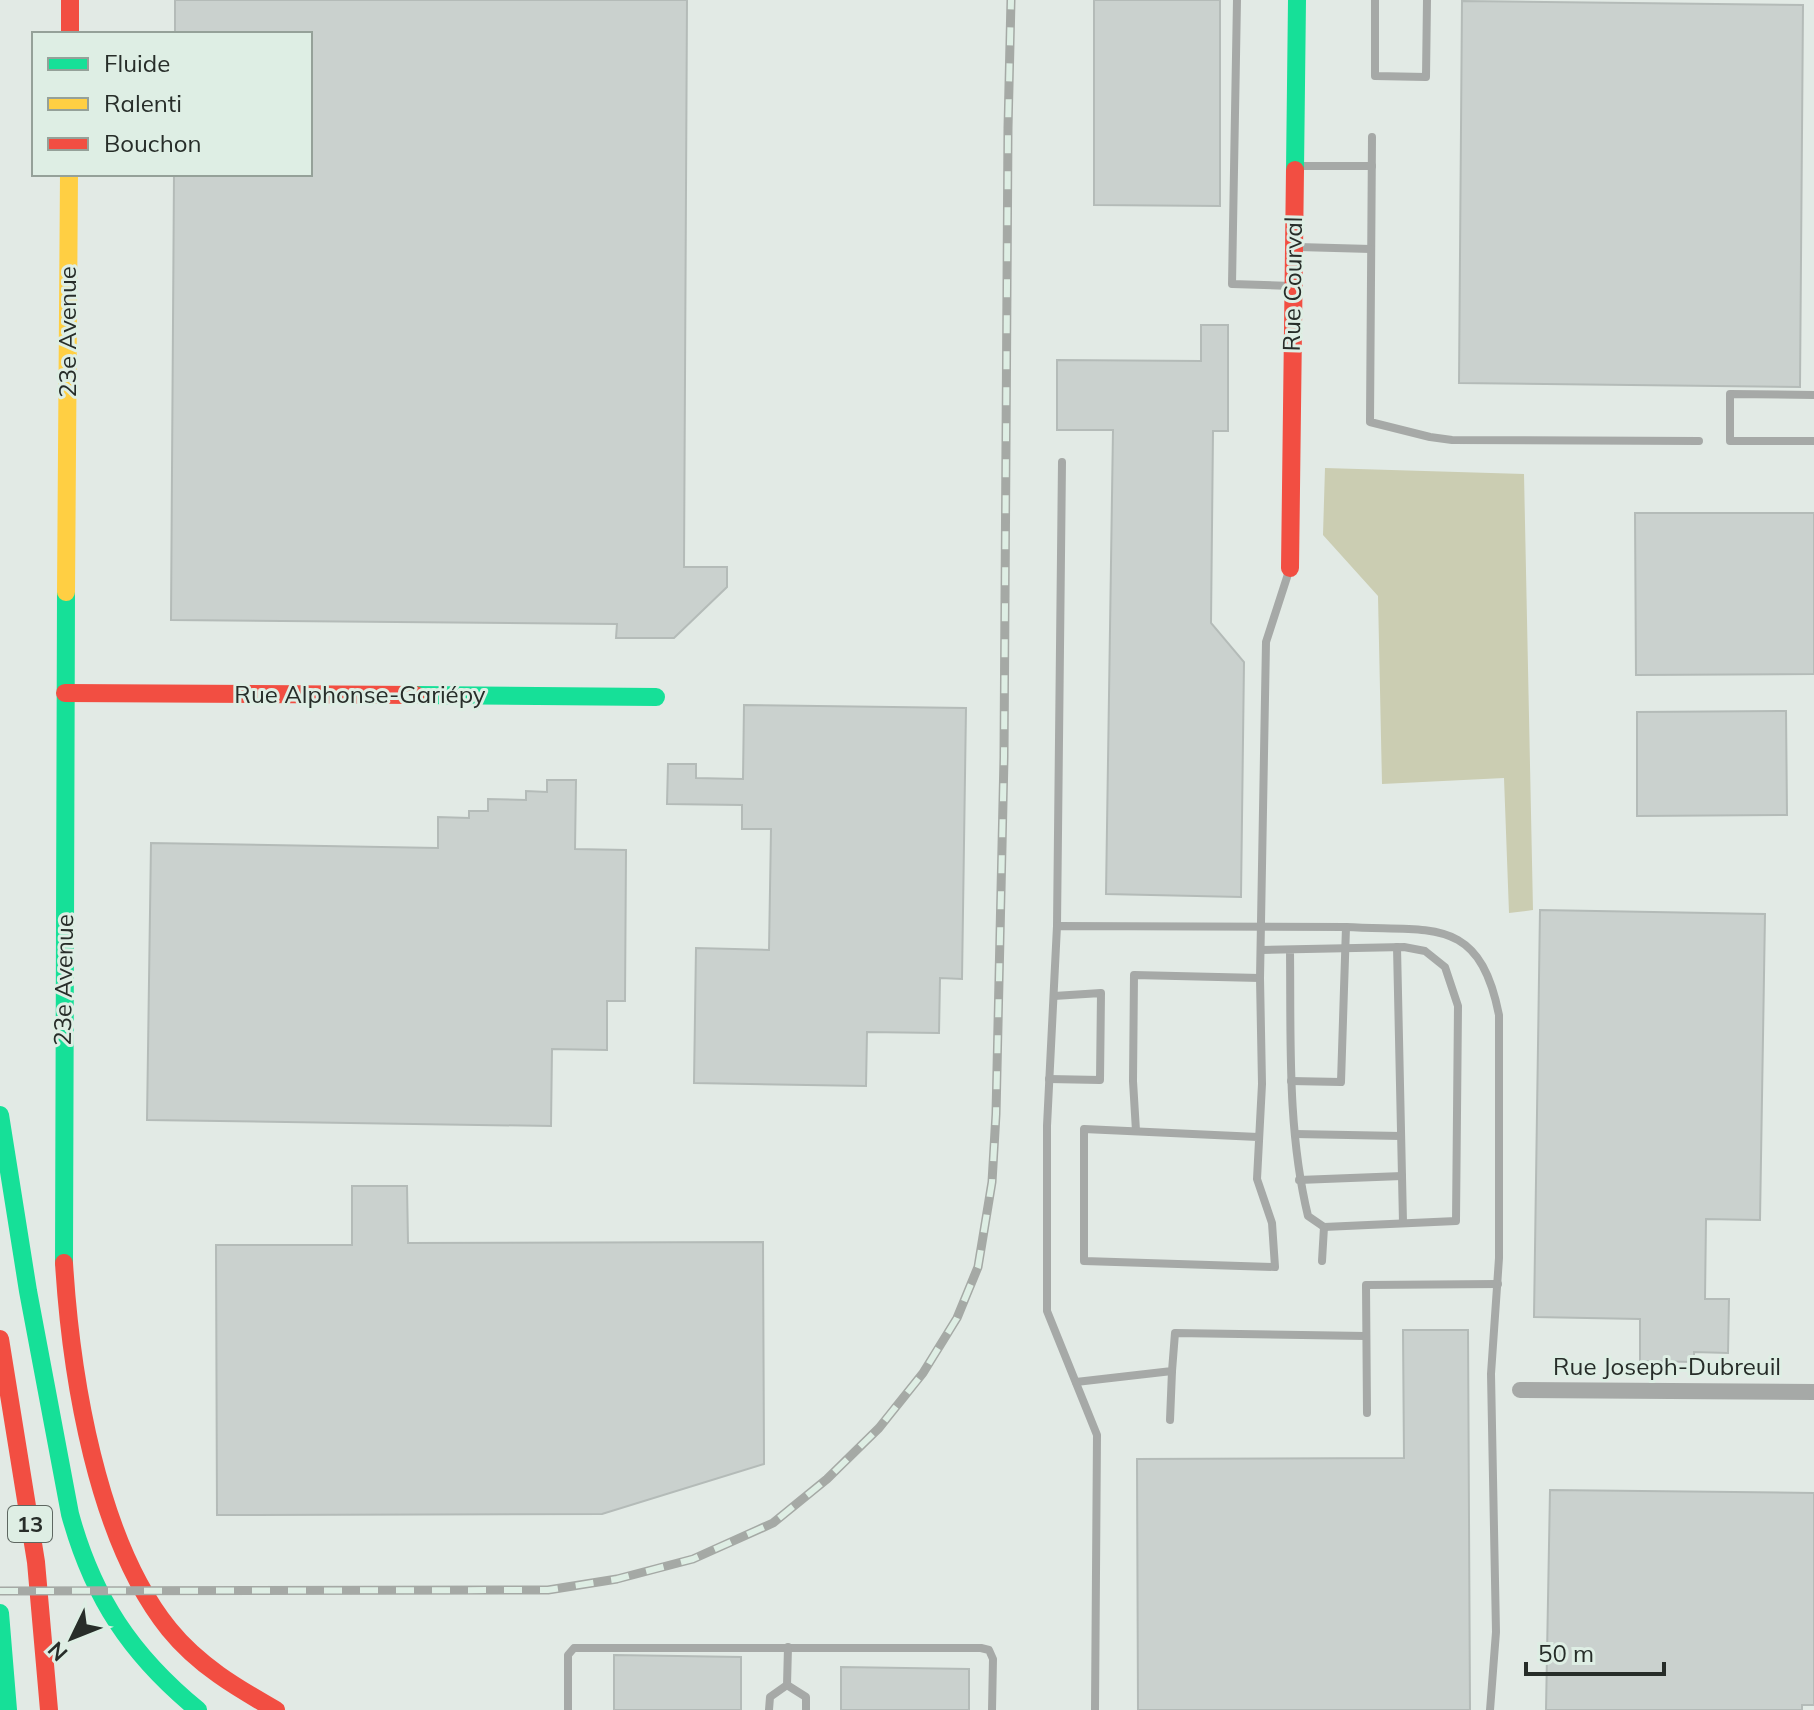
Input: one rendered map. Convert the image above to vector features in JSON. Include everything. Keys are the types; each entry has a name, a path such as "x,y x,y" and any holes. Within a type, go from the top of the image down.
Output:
{"main road":[{"path":"70,0 70,32"},
{"name":"Rue Courval","path":"1290,568 1297,0"},
{"name":"23e Avenue","path":"69,176 63,1267 67,1322 85,1419 108,1513 119,1546 141,1591 192,1655 218,1676 276,1710"},
{"name":"Rue Alphonse-Gariépy","path":"65,693 656,697"},
{"path":"0,1115 28,1291 78,1548 101,1601 131,1647 155,1674 198,1710"},
{"name":"13","path":"0,1339 36,1562 49,1710"},
{"path":"0,1613 8,1710"}],"street":[{"name":"Rue Joseph-Dubreuil","path":"1520,1390 1814,1392"}],"lane":[{"path":"1237,0 1232,284 1293,286"},
{"path":"1375,0 1375,76 1426,77 1427,0"},
{"path":"1372,137 1370,422 1452,440 1699,441"},
{"path":"1295,166 1372,166"},
{"path":"1293,247 1371,249"},
{"path":"1814,395 1730,394 1730,441 1814,441"},
{"path":"1062,462 1057,926 1049,1079 1047,1311 1097,1435 1095,1710"},
{"path":"1258,1137 1084,1129 1084,1261 1275,1267 1272,1223 1257,1179 1262,1084 1260,978 1266,642 1290,568"},
{"path":"1057,926 1346,927 1445,933 1466,942 1480,959 1494,986 1499,1015 1498,1284 1491,1374 1496,1632 1490,1710"},
{"path":"1291,1081 1341,1082 1346,927"},
{"path":"1425,951 1432,932"},
{"path":"1262,950 1397,947 1425,951 1445,967 1458,1006 1456,1221 1324,1227 1308,1216 1299,1180 1291,1081 1290,950"},
{"path":"1397,947 1403,1222"},
{"path":"1136,1131 1134,975 1260,978"},
{"path":"1049,1079 1100,1080 1101,993 1054,996"},
{"path":"1295,1134 1401,1136"},
{"path":"1299,1180 1402,1176"},
{"path":"1322,1261 1324,1227"},
{"path":"1367,1413 1366,1285 1498,1284"},
{"path":"1170,1420 1175,1333 1366,1336"},
{"path":"1076,1382 1172,1371"},
{"path":"787,1685 788,1647"},
{"path":"568,1710 568,1655 574,1648 788,1647 989,1650 993,1659 992,1710"},
{"path":"769,1710 770,1697 787,1685"},
{"path":"787,1685 806,1697 806,1710"}],"green space":[{"path":"1325,468 1524,474 1533,910 1509,913 1504,778 1382,784 1378,596 1323,535"}],"building":[{"path":"175,0 687,0 684,567 727,567 727,587 674,638 616,638 617,624 171,620 174,176 312,176 312,32 175,32"},
{"path":"1094,0 1220,0 1220,206 1094,205"},
{"path":"1462,1 1803,5 1800,387 1459,383"},
{"path":"1201,325 1228,325 1228,431 1213,431 1211,623 1244,662 1241,897 1106,894 1113,430 1057,430 1057,360 1201,361"},
{"path":"1635,513 1814,513 1814,674 1636,675"},
{"path":"744,705 966,708 962,979 940,978 939,1033 867,1032 866,1086 694,1083 696,948 769,950 771,829 742,829 742,805 667,804 668,764 696,764 696,778 743,779"},
{"path":"1786,711 1787,815 1637,816 1637,712"},
{"path":"547,780 576,780 575,849 626,850 625,1001 607,1001 607,1050 552,1049 551,1126 147,1120 151,843 438,848 438,817 469,818 469,811 488,811 488,799 526,800 526,791 547,792"},
{"path":"1540,910 1765,914 1760,1220 1706,1219 1705,1299 1729,1299 1728,1353 1694,1352 1694,1362 1640,1361 1640,1319 1534,1317"},
{"path":"352,1186 407,1186 408,1243 763,1242 764,1464 602,1514 217,1515 216,1245 352,1245"},
{"path":"1403,1330 1468,1330 1470,1710 1138,1710 1137,1459 1404,1458"},
{"path":"1550,1490 1814,1493 1814,1705 1802,1705 1802,1710 1546,1710"},
{"path":"614,1655 741,1657 741,1710 614,1710"},
{"path":"841,1667 969,1669 969,1710 841,1710"}],"railway":[{"path":"0,1591 548,1590 617,1579 693,1559 773,1523 827,1479 879,1428 923,1373 957,1318 978,1267 992,1182 1004,757 1011,0"}],"traffic: fast":[{"path":"1295,170 1297,0"},
{"path":"64,1263 66,592"},
{"path":"416,695 656,697"},
{"path":"0,1115 28,1291 70,1514 79,1544 103,1598 134,1646 198,1710"},
{"path":"0,1613 8,1710"}],"traffic: slow":[{"path":"66,592 69,176"}],"traffic: jam":[{"path":"70,0 70,32"},
{"path":"1290,568 1295,170"},
{"path":"65,693 416,695"},
{"path":"64,1263 81,1405 106,1504 123,1550 144,1592 180,1642 219,1675 276,1710"},
{"path":"0,1339 36,1562 49,1710"}]}
